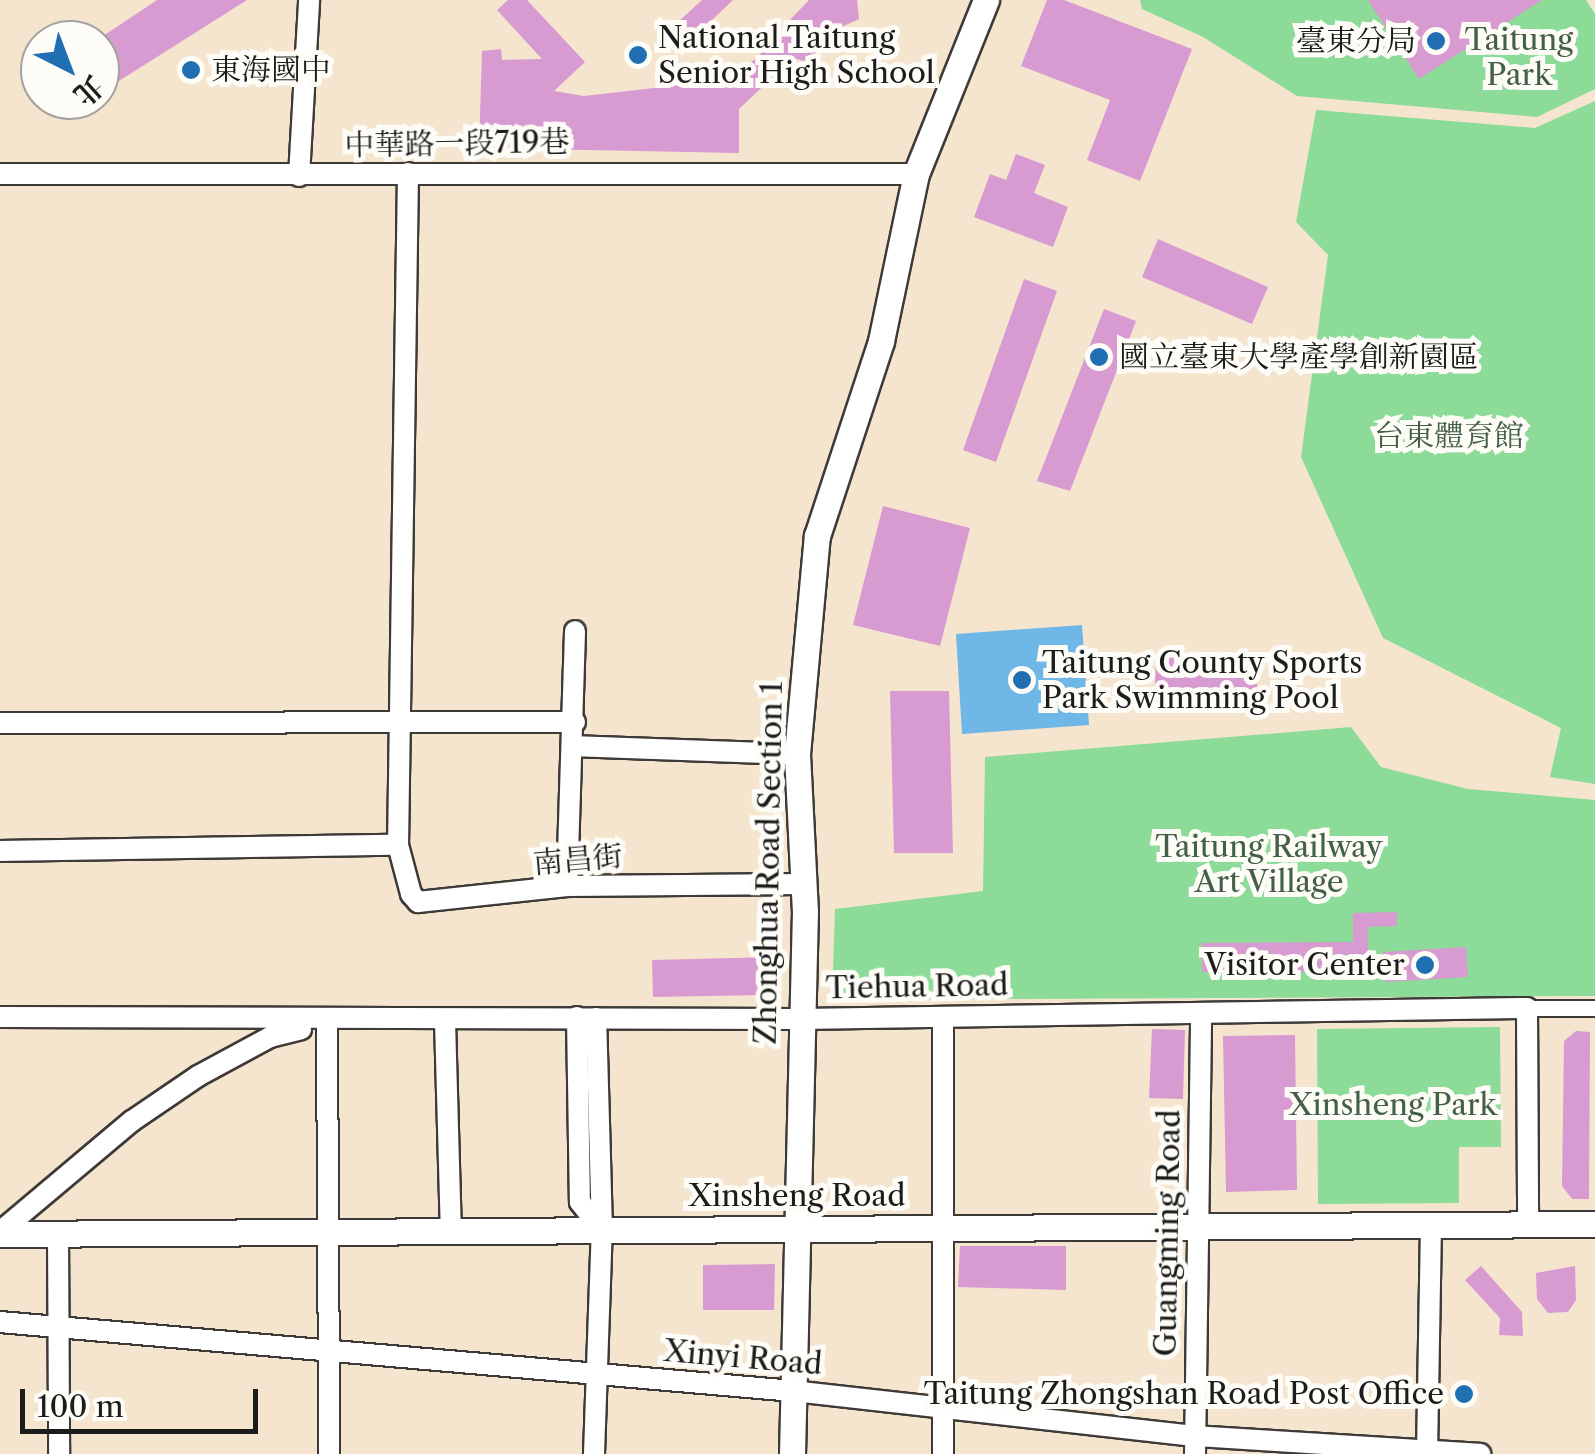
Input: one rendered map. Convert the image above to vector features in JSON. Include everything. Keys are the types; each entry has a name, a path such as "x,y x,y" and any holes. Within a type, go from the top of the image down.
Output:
{"street":[{"path":"299,176 309,0"},
{"name":"Zhonghua Road Section 1","path":"792,1454 804,884 797,754 817,536 881,341 916,174 986,0"},
{"path":"0,850 398,845 408,173"},
{"name":"中華路一段719巷","path":"0,174 916,174"},
{"path":"567,886 575,631"},
{"path":"0,723 574,722"},
{"path":"574,746 797,754"},
{"name":"南昌街","path":"398,845 418,902 567,886 804,884"},
{"path":"1528,1008 1528,1224"},
{"name":"Tiehua Road","path":"0,1018 327,1022 1595,1008"},
{"name":"Guangming Road","path":"1195,1445 1201,1013"},
{"path":"943,1017 943,1454"},
{"path":"586,1018 580,1202 602,1230 594,1454"},
{"path":"446,1021 451,1231"},
{"path":"0,1233 132,1120 198,1076 270,1037 327,1022 329,1454"},
{"path":"1427,1452 1431,1224"},
{"name":"Xinsheng Road","path":"0,1233 1595,1224"},
{"path":"58,1234 59,1454"},
{"name":"Xinyi Road","path":"0,1322 793,1391 1195,1445 1480,1454"}],"green space":[{"name":"Taitung Park","path":"1140,0 1586,0 1595,14 1595,89 1537,117 1297,96 1203,37 1142,9"},
{"name":"台東體育館","path":"1595,101 1595,784 1550,777 1561,728 1383,638 1301,457 1328,255 1296,222 1316,110 1535,128"},
{"name":"Taitung Railway Art Village","path":"1351,727 1381,767 1468,789 1595,800 1595,996 832,1000 835,909 983,891 985,757"},
{"name":"Xinsheng Park","path":"1500,1027 1501,1147 1459,1147 1459,1203 1318,1204 1317,1029"}],"water":[{"name":"Taitung County Sports Park Swimming Pool","path":"1082,625 1089,725 962,734 956,634"}],"building":[{"path":"157,0 247,0 120,80 120,25"},
{"path":"508,0 527,0 585,62 554,91 584,96 733,79 769,46 776,52 788,22 809,0 857,0 859,19 824,35 811,63 793,58 739,109 739,153 479,148 482,51 501,49 502,60 542,59 497,10"},
{"path":"702,0 733,0 693,38 678,22"},
{"path":"1047,0 1064,0 1192,49 1140,181 1087,160 1110,100 1021,66"},
{"name":"臺東分局","path":"1368,0 1542,0 1419,79"},
{"path":"1016,154 1045,165 1034,193 1068,207 1053,247 974,217 990,174 1006,180"},
{"path":"1158,239 1268,287 1252,324 1142,277"},
{"path":"1024,279 1057,291 996,462 963,450"},
{"path":"1104,309 1136,321 1070,491 1037,481"},
{"path":"883,506 970,528 940,646 853,625"},
{"path":"1257,656 1257,701 1154,707 1156,658"},
{"path":"890,691 949,691 953,853 894,853"},
{"path":"1397,912 1397,926 1368,927 1368,955 1327,955 1327,972 1202,972 1202,943 1353,942 1353,913"},
{"name":"Visitor Center","path":"1466,947 1468,977 1385,982 1383,952"},
{"path":"778,957 778,984 764,995 653,997 652,960"},
{"path":"1152,1029 1185,1030 1183,1099 1149,1098"},
{"path":"1576,1031 1590,1032 1589,1199 1572,1199 1562,1186 1564,1041"},
{"path":"1295,1035 1297,1190 1226,1192 1223,1036"},
{"path":"960,1246 1066,1246 1066,1290 958,1287"},
{"path":"775,1264 774,1310 703,1310 703,1265"},
{"path":"1481,1266 1522,1312 1523,1336 1499,1335 1500,1318 1465,1280"},
{"path":"1575,1266 1576,1300 1568,1312 1548,1313 1537,1299 1536,1273"}],"place":[{"name":"臺東分局","path":"1436,41"},
{"name":"National Taitung Senior High School","path":"638,55"},
{"name":"東海國中","path":"191,70"},
{"name":"國立臺東大學產學創新園區","path":"1099,357"},
{"name":"Taitung County Sports Park Swimming Pool","path":"1022,680"},
{"name":"Visitor Center","path":"1425,965"},
{"name":"Taitung Zhongshan Road Post Office","path":"1464,1394"}]}
